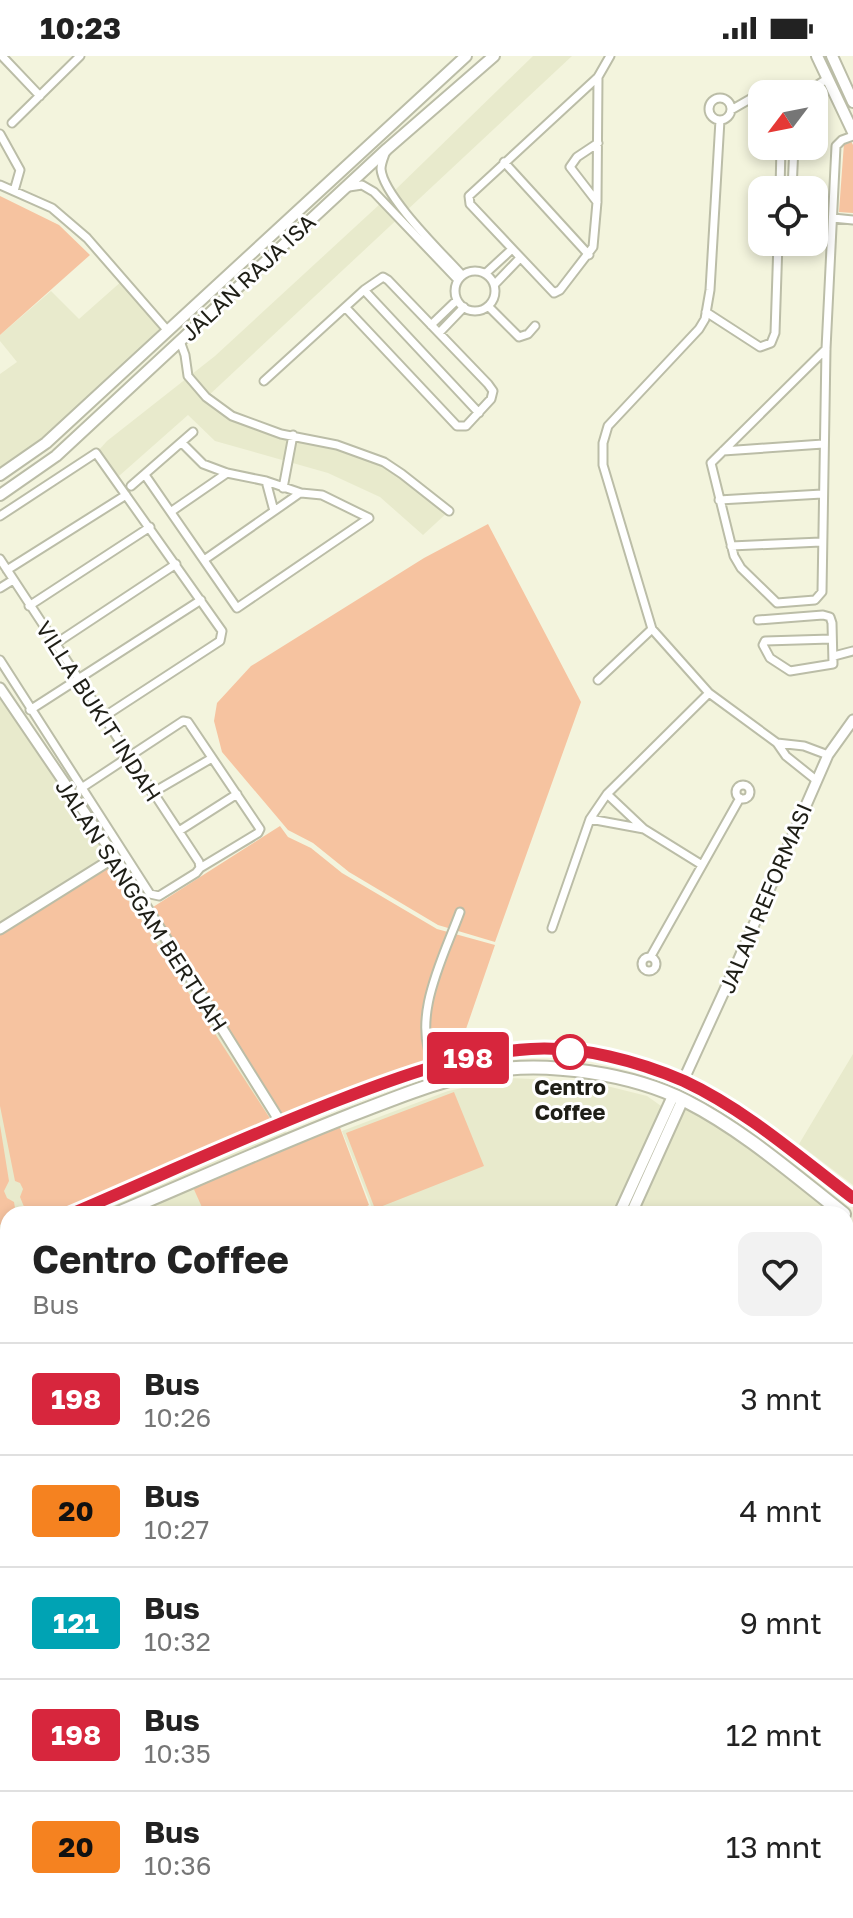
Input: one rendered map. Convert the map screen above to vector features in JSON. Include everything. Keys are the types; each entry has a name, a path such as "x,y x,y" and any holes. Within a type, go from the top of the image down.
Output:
{"highway":[{"path":"90,1206 281,1123 407,1074 493,1053 534,1049 614,1058 683,1081 732,1108 853,1198"},
{"path":"135,1206 415,1090 493,1070 537,1067 611,1076 678,1098 727,1126 833,1206"},
{"path":"182,1167 188,1183"}],"main road":[{"name":"JALAN RAJA ISA","path":"0,475 46,443 466,56"},
{"name":"JALAN RAJA ISA","path":"0,495 56,456 344,188 494,56"},
{"path":"817,56 853,134"},
{"path":"832,56 853,102"},
{"path":"288,219 299,230"},
{"path":"46,443 56,456"},
{"path":"623,1206 678,1098"},
{"path":"634,1206 678,1098"}],"street":[{"path":"12,123 80,56"},
{"path":"598,77 595,238 589,255 557,293 547,288 511,250 469,199 504,162 598,77 610,56"},
{"path":"2,57 40,96"},
{"path":"731,110 730,103 724,99 713,100 709,111 720,120 748,100"},
{"path":"720,120 706,312 699,329 608,426 603,443 603,465 652,629 709,693 777,743 786,756 816,780"},
{"path":"0,134 20,170 14,191"},
{"path":"826,349 712,461 710,467 731,546 741,568 770,599 784,603 815,600 822,592 823,444 836,146 853,134"},
{"path":"597,202 570,167 577,157 598,143"},
{"path":"387,149 381,167 385,180 412,220 460,278"},
{"path":"504,162 589,255"},
{"path":"0,185 52,208 87,238 168,331"},
{"path":"344,188 362,185 370,188 460,278"},
{"path":"833,218 853,220"},
{"path":"486,273 511,250"},
{"path":"706,312 760,347 771,343 775,333 778,256"},
{"path":"495,284 486,273 476,270 460,278 455,290 457,300 464,307 476,311 489,307 494,300 495,284 520,258"},
{"path":"264,381 364,290 379,278 385,278 493,391 491,399 466,426 457,426 346,308"},
{"path":"364,290 479,413"},
{"path":"431,325 457,300"},
{"path":"439,333 464,307"},
{"path":"489,307 519,337 535,326"},
{"path":"180,341 188,376 216,405 248,424 337,445 384,462 449,511"},
{"path":"131,486 193,432"},
{"path":"283,488 293,435"},
{"path":"145,475 237,608 369,518 322,495 301,493 203,464 182,443"},
{"path":"723,451 823,444"},
{"path":"0,516 96,453 222,631 220,641 102,718"},
{"path":"203,464 209,485"},
{"path":"172,511 227,473"},
{"path":"266,481 274,511"},
{"path":"204,560 301,493"},
{"path":"719,500 822,494"},
{"path":"7,570 126,495"},
{"path":"29,606 150,527"},
{"path":"731,546 821,542"},
{"name":"VILLA BUKIT INDAH","path":"0,559 199,865"},
{"path":"55,644 176,564"},
{"path":"0,588 13,580"},
{"path":"30,710 201,600"},
{"path":"758,620 827,616 832,620 834,656 831,666 793,671 770,658 763,645 765,641 831,639"},
{"path":"598,680 652,629"},
{"path":"834,656 853,651"},
{"path":"0,660 80,789 151,895 159,896 196,873 199,865 258,833 257,824 186,721 80,789"},
{"name":"JALAN SANGGAM BERTUAH","path":"0,688 115,857 281,1123"},
{"path":"552,928 590,819 607,794 709,693"},
{"name":"JALAN REFORMASI","path":"683,1081 816,780 828,755 853,720"},
{"path":"777,743 804,746 828,755"},
{"path":"152,793 212,758"},
{"path":"179,831 237,794"},
{"path":"607,794 644,829 702,865"},
{"path":"651,956 740,798"},
{"path":"590,819 644,829"},
{"path":"0,929 115,857"},
{"path":"435,1066 429,1056 426,1017 434,982 460,912"}],"shaded area":[{"path":"533,56 572,56 207,397 232,416 384,462 449,511 423,535 380,497 328,473 215,441 188,415 119,476 98,451 107,441 215,356 393,192"},
{"path":"851,141 853,213 839,212 844,143"},
{"path":"0,196 59,225 90,255 0,335"},
{"path":"123,280 168,331 46,443 0,475 0,374 17,362 0,341 0,335 51,291 79,319"},
{"path":"488,524 581,702 495,942 438,925 349,872 313,843 288,830 222,752 214,721 217,703 251,666 424,558"},
{"path":"0,688 115,857 302,1161 301,1206 0,1206"},
{"path":"280,826 288,837 311,848 342,873 437,929 495,945 457,1055 404,1068 284,1118 150,909"},
{"path":"103,861 271,1120 77,1206 24,1206 20,1197 23,1189 15,1181 0,1106 0,924"},
{"path":"853,1054 853,1185 799,1144"},
{"path":"510,1078 574,1081 647,1096 664,1108 621,1206 371,1206 342,1131 448,1091"},
{"path":"454,1092 484,1166 383,1206 374,1206 346,1133"},
{"path":"684,1106 727,1129 828,1206 642,1206"},
{"path":"0,1125 9,1181 4,1191 15,1206 0,1206"},
{"path":"339,1125 369,1205 201,1206 192,1185"}],"bus line":[{"name":"198","path":"90,1206 281,1123 407,1074 467,1058 534,1049 614,1058 683,1081 732,1108 853,1198"}],"place":[{"name":"Centro Coffee","path":"570,1052"}]}
